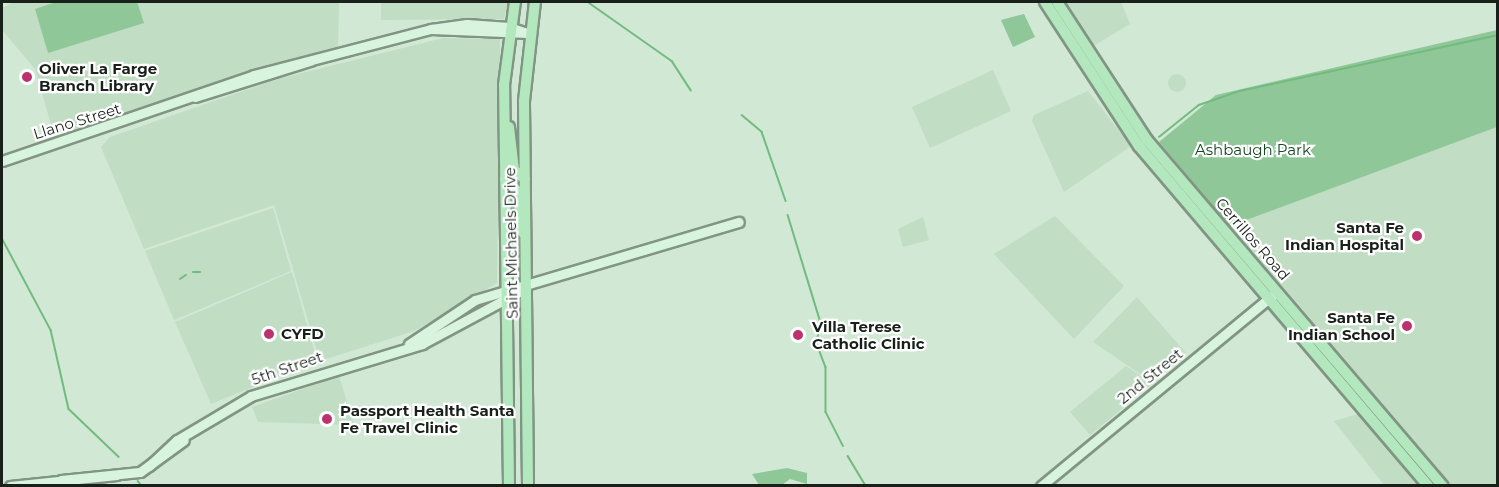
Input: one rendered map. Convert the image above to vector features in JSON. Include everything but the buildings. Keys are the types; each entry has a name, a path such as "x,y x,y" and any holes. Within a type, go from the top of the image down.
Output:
{"main road":[{"name":"Saint Michaels Drive","path":"509,486 505,112 509,31 514,2"},
{"name":"Saint Michaels Drive","path":"528,486 525,179 528,33 535,2"},
{"name":"Cerrillos Road","path":"1045,2 1139,146 1274,294 1442,486"},
{"name":"Cerrillos Road","path":"1057,2 1147,140 1428,486"},
{"path":"505,112 514,170 525,179"},
{"path":"505,179 517,191 517,219 526,239"}],"street":[{"name":"Llano Street","path":"2,161 254,76 431,29 528,33"},
{"name":"5th Street","path":"409,344 458,307 506,289 526,288 739,222"},
{"name":"5th Street","path":"10,486 116,475 149,466 184,440 264,390 409,344 422,344 458,320 506,303 526,288"},
{"name":"2nd Street","path":"1041,486 1274,294"}],"shaded area":[{"path":"13,2 339,2 338,47 54,135 35,69 2,30 2,8"},
{"path":"381,2 508,2 504,19 381,20"},
{"path":"1065,2 1121,2 1130,24 1092,47"},
{"path":"443,38 500,39 497,283 414,331 320,361 274,205 144,249 101,147 110,137 278,79"},
{"path":"993,70 1011,111 930,148 912,107"},
{"path":"1177,74 1183,77 1186,83 1183,89 1177,92 1171,89 1168,83 1171,77"},
{"path":"1088,91 1131,146 1064,192 1032,121 1034,115"},
{"name":"Santa Fe Indian School","path":"1497,127 1497,485 1451,485 1231,225"},
{"path":"273,208 291,271 174,320 145,251"},
{"path":"1055,216 1124,286 1074,339 994,254"},
{"path":"923,217 929,240 903,247 898,229"},
{"path":"292,272 317,361 211,404 175,322"},
{"path":"1137,297 1186,353 1152,382 1093,342"},
{"path":"1126,366 1152,384 1090,435 1070,412"},
{"path":"339,376 354,425 258,422 252,407"},
{"path":"1362,413 1422,485 1384,485 1334,421"}],"green space":[{"path":"56,2 137,2 144,23 48,53 35,9"},
{"path":"1024,14 1035,37 1013,47 1001,20"},
{"name":"Ashbaugh Park","path":"1497,30 1497,127 1230,226 1159,142 1216,95"},
{"path":"787,468 807,473 807,484 790,479 782,485 759,485 752,474"}],"waterway":[{"path":"588,2 672,61 691,90"},
{"path":"1159,137 1199,105 1240,91 1498,35"},
{"path":"742,115 762,132 786,201"},
{"path":"788,215 821,323 817,344 826,367 826,412 843,446"},
{"path":"2,238 51,330 69,409 119,457"},
{"path":"193,272 200,272"},
{"path":"180,279 186,275"},
{"path":"848,456 866,486"},
{"path":"138,481 142,486"}],"place":[{"name":"Oliver La Farge Branch Library","path":"27,77"},
{"name":"Santa Fe Indian Hospital","path":"1417,236"},
{"name":"Santa Fe Indian School","path":"1407,326"},
{"name":"CYFD","path":"269,334"},
{"name":"Villa Terese Catholic Clinic","path":"798,335"},
{"name":"Passport Health Santa Fe Travel Clinic","path":"327,419"}]}
